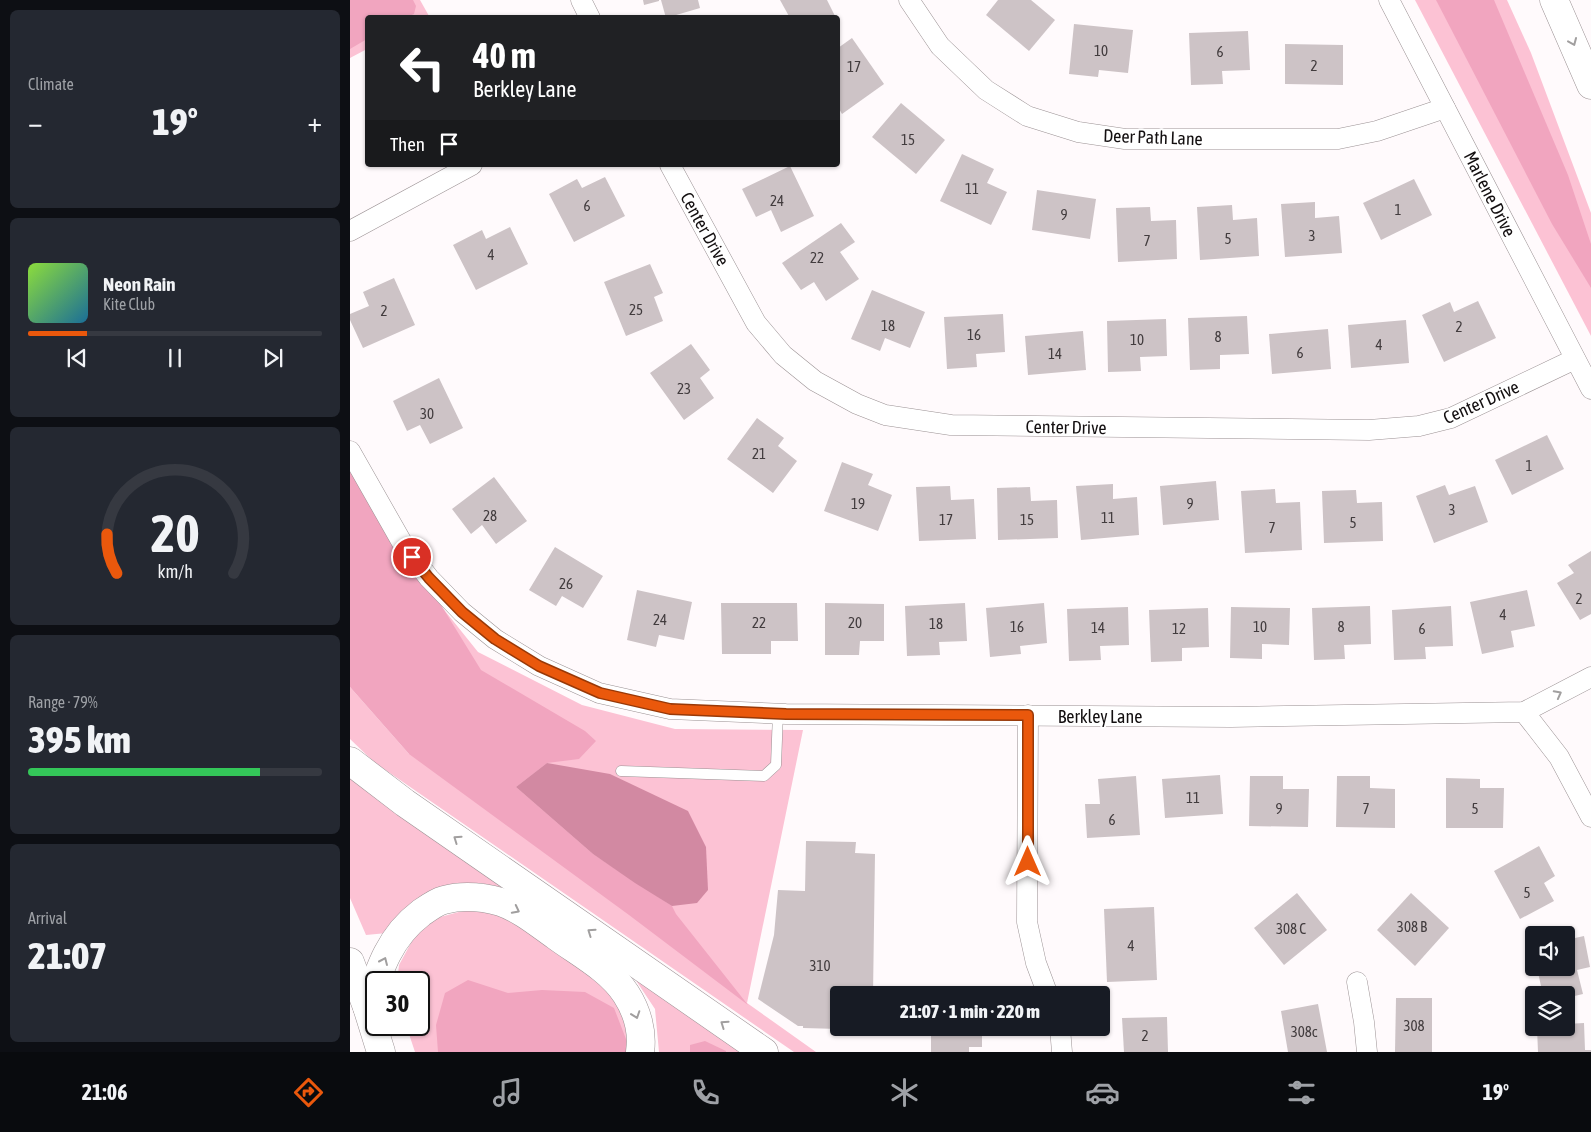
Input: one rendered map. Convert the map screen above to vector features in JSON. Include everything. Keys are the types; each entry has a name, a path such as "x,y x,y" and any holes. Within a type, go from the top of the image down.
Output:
{"main road":[{"path":"1554,0 1591,85"},
{"path":"350,761 413,809 764,1052"},
{"path":"379,971 399,934 426,909 443,900 464,897 482,898 502,903 526,915 595,964 614,980 625,993 635,1010 642,1042 640,1052"},
{"path":"350,962 365,1002"},
{"path":"376,1036 381,1052"}],"street":[{"path":"581,0 588,15"},
{"name":"Deer Path Lane","path":"909,0 940,46 986,90 1027,116 1078,132 1125,139 1338,139 1377,131 1445,108"},
{"name":"Marlene Drive","path":"1389,0 1591,389"},
{"path":"350,231 468,167"},
{"name":"Center Drive","path":"671,167 756,323 783,355 815,381 857,404 885,414 951,426 1369,430 1420,426 1451,418 1575,359"},
{"name":"Berkley Lane","path":"350,452 404,546 429,578 462,612 503,644 539,666 600,693 670,709 778,714 1231,716 1524,712 1591,677"},
{"path":"1524,712 1559,757 1591,817"},
{"path":"1028,715 1027,922 1036,963 1045,986"},
{"path":"1356,982 1364,1022 1367,1052"},
{"path":"1061,1036 1062,1052"}],"lane":[{"path":"621,771 764,776 776,765 778,714"}],"shaded area":[{"path":"350,0 420,0 428,15 365,15 365,50 350,58"},
{"path":"350,0 413,0 416,6 414,14 412,15 365,15 365,40 350,49"},
{"path":"1415,0 1507,0 1531,53 1591,213 1591,336"},
{"path":"1436,0 1494,0 1568,175 1591,244 1591,288 1552,224"},
{"path":"350,457 481,670 585,731 596,741 579,759 547,763 516,787 593,854 672,906 676,914 748,1005 629,915 409,754 350,687"},
{"path":"393,546 478,652 582,705 675,729 803,730 747,1003 816,1052 794,1052 374,762 350,739 350,687 409,754"},
{"path":"547,763 610,774 688,811 706,847 708,890 697,903 672,906 635,883 593,854 516,787"},
{"path":"350,773 521,892 480,883 445,889 387,933 366,935 350,898"},
{"path":"470,909 505,913 612,989 627,1011 631,1052 415,1052 410,1036 430,1036 430,971 398,971 399,965 412,941 429,920"},
{"path":"629,970 748,1052 659,1052 655,1009"},
{"path":"468,980 508,993 542,990 585,992 614,1008 631,1052 438,1052 436,1025 445,993"},
{"path":"705,1041 726,1052 690,1052 690,1045"}],"building":[{"path":"643,0 659,0 659,1 644,5"},
{"path":"661,0 698,0 700,8 676,15 665,15"},
{"path":"780,0 827,0 834,15 788,15"},
{"path":"998,0 1031,0 1055,20 1029,51 986,15"},
{"path":"1074,24 1133,30 1128,73 1099,70 1098,77 1069,74"},
{"path":"1248,31 1250,70 1222,71 1223,84 1191,85 1189,33"},
{"path":"852,38 884,84 842,114 840,110 840,47"},
{"path":"1285,44 1343,45 1343,85 1285,84"},
{"path":"901,103 945,140 916,174 872,137"},
{"path":"962,154 994,169 987,183 1007,192 991,225 940,201"},
{"path":"790,167 814,216 781,232 771,210 756,217 742,189"},
{"path":"605,177 625,216 574,242 549,194 577,179 582,188"},
{"path":"1414,179 1432,215 1381,240 1363,203"},
{"path":"1037,190 1096,199 1090,239 1032,230"},
{"path":"1315,202 1315,218 1339,216 1342,253 1285,257 1281,204"},
{"path":"1232,205 1233,220 1257,218 1259,256 1200,260 1197,207"},
{"path":"1150,207 1151,221 1176,220 1177,259 1118,262 1116,208"},
{"path":"841,223 855,242 840,252 859,279 826,301 814,282 801,290 782,263"},
{"path":"510,227 528,264 476,290 453,245 482,230 486,239"},
{"path":"650,264 663,293 654,297 663,321 626,336 604,282"},
{"path":"394,278 415,325 363,348 350,320 350,314 369,306 363,292"},
{"path":"872,290 925,312 910,348 885,338 880,351 851,339"},
{"path":"1478,301 1496,338 1444,362 1422,315 1450,302 1454,312"},
{"path":"1003,314 1005,352 976,354 977,367 947,369 944,317"},
{"path":"1247,316 1249,354 1220,355 1220,369 1190,370 1188,318"},
{"path":"1166,319 1167,356 1140,357 1141,371 1108,372 1107,321"},
{"path":"1406,320 1409,363 1351,368 1348,325"},
{"path":"1328,329 1331,369 1272,374 1269,334"},
{"path":"1083,331 1086,370 1028,375 1025,336"},
{"path":"691,344 710,370 700,378 714,398 684,420 650,373"},
{"path":"439,378 463,428 430,444 420,425 407,431 393,401"},
{"path":"757,418 784,438 778,446 797,461 773,493 727,459"},
{"path":"1547,435 1564,469 1512,495 1495,460"},
{"path":"842,462 873,474 868,485 892,495 878,531 824,511"},
{"path":"494,477 527,521 496,544 482,525 471,534 452,509"},
{"path":"1216,481 1219,520 1163,525 1160,486"},
{"path":"1113,484 1113,499 1137,497 1139,535 1081,540 1076,486"},
{"path":"1445,485 1449,495 1475,486 1488,522 1434,543 1416,496"},
{"path":"950,486 951,500 974,499 976,539 919,541 916,487"},
{"path":"1030,487 1031,501 1057,500 1058,538 998,540 997,488"},
{"path":"1275,489 1276,503 1300,502 1302,550 1245,553 1241,491"},
{"path":"1356,490 1357,503 1382,502 1383,541 1324,543 1322,491"},
{"path":"555,547 603,576 583,608 562,596 556,606 529,590"},
{"path":"1591,551 1591,614 1580,620 1557,583 1574,573 1568,565"},
{"path":"637,590 692,602 684,640 659,635 656,647 627,640"},
{"path":"1527,590 1535,626 1511,631 1514,647 1482,654 1470,602"},
{"path":"721,603 797,603 798,641 771,641 771,654 722,654"},
{"path":"825,603 884,604 884,641 860,641 859,655 825,655"},
{"path":"965,603 967,641 939,642 940,655 907,656 905,606"},
{"path":"1044,603 1047,643 1020,646 1021,654 990,657 986,608"},
{"path":"1370,606 1371,644 1344,645 1345,659 1314,660 1312,608"},
{"path":"1451,606 1453,646 1425,647 1426,659 1394,660 1392,610"},
{"path":"1128,607 1129,645 1100,646 1101,660 1069,661 1067,609"},
{"path":"1231,607 1290,608 1289,645 1262,644 1262,659 1230,658"},
{"path":"1208,608 1209,647 1182,648 1182,661 1151,662 1149,610"},
{"path":"1220,775 1223,814 1165,818 1162,779"},
{"path":"1136,776 1140,835 1087,838 1085,804 1100,804 1098,779"},
{"path":"1250,776 1283,776 1283,789 1309,789 1308,827 1249,826"},
{"path":"1337,776 1370,776 1370,788 1395,789 1395,828 1336,827"},
{"path":"1446,778 1480,779 1480,788 1504,788 1503,828 1446,828"},
{"path":"806,841 856,842 855,853 875,854 873,986 830,986 830,1029 803,1028 803,1026 798,1026 758,999 774,935 778,890 805,891"},
{"path":"1539,846 1555,876 1544,883 1554,901 1520,919 1494,871"},
{"path":"1297,893 1327,930 1284,965 1254,928"},
{"path":"1411,893 1449,928 1415,966 1377,930"},
{"path":"1154,907 1157,980 1107,982 1104,909"},
{"path":"1584,936 1590,967 1577,970 1583,994 1575,996 1575,986 1541,986 1539,976 1575,976 1575,938"},
{"path":"1396,998 1432,998 1432,1052 1395,1052"},
{"path":"1318,1004 1327,1052 1288,1052 1281,1011"},
{"path":"1167,1017 1168,1052 1124,1052 1122,1018"},
{"path":"1584,1023 1585,1050 1591,1050 1591,1052 1538,1052 1537,1036 1575,1036 1575,1024"},
{"path":"931,1036 982,1036 982,1047 969,1047 969,1052 931,1052"}],"route":[{"path":"412,557 429,578 462,612 495,639 539,666 600,693 670,709 786,714 1028,715 1028,862"}]}
